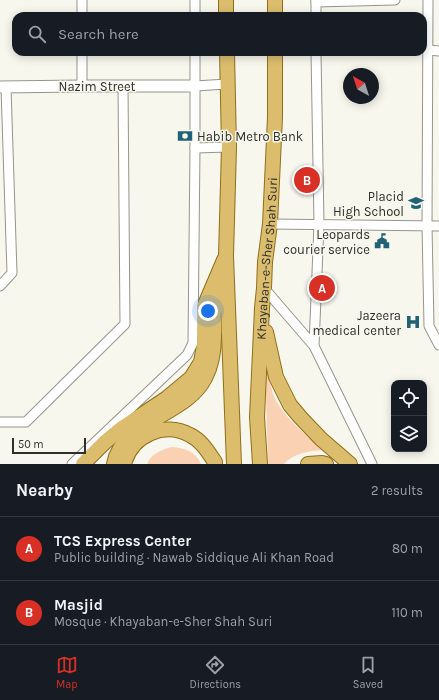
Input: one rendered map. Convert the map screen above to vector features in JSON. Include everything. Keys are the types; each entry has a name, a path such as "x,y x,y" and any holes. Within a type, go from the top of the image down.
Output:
{"main road":[{"path":"226,0 226,12"},
{"path":"275,0 275,12"},
{"path":"227,56 229,147 226,256 234,464"},
{"name":"Khayaban-e-Sher Shah Suri","path":"260,464 257,416 265,262 270,224 275,117 275,56"},
{"path":"114,464 116,456 126,440 144,426 173,409 186,399 197,390 206,377 212,360 214,312 226,256"},
{"path":"83,464 105,442 122,428 167,398 191,378 201,362 205,340 204,307 226,256"},
{"path":"262,308 276,377 290,405 321,439 350,464"},
{"path":"124,464 134,446 147,434 160,430 171,429 190,435 206,448 215,464"},
{"path":"308,464 322,462 326,464"}],"street":[{"path":"82,0 82,12"},
{"path":"195,0 195,12"},
{"path":"316,12 316,1 395,0"},
{"path":"428,0 427,226 429,326 439,346"},
{"path":"428,50 439,51"},
{"path":"82,56 82,86"},
{"path":"72,464 188,355 194,343 195,56"},
{"path":"314,346 319,224 316,56"},
{"path":"195,86 227,84"},
{"path":"0,422 26,422 124,324 123,86"},
{"name":"Nazim Street","path":"3,87 195,86"},
{"path":"0,286 12,273 3,87"},
{"path":"195,148 229,147"},
{"path":"270,224 439,226"},
{"path":"264,288 314,346 372,464"}],"shaded area":[{"path":"265,364 273,394 277,402 288,417 323,450 297,455 292,457 284,464 268,464"},
{"path":"171,447 181,448 193,453 201,464 147,464 154,455"}],"place":[{"name":"Habib Metro Bank","path":"185,136"},
{"name":"Masjid","path":"307,180"},
{"name":"Placid High School","path":"416,203"},
{"name":"Leopards courier service","path":"382,241"},
{"name":"TCS Express Center","path":"322,288"},
{"name":"Jazeera medical center","path":"413,322"}]}
